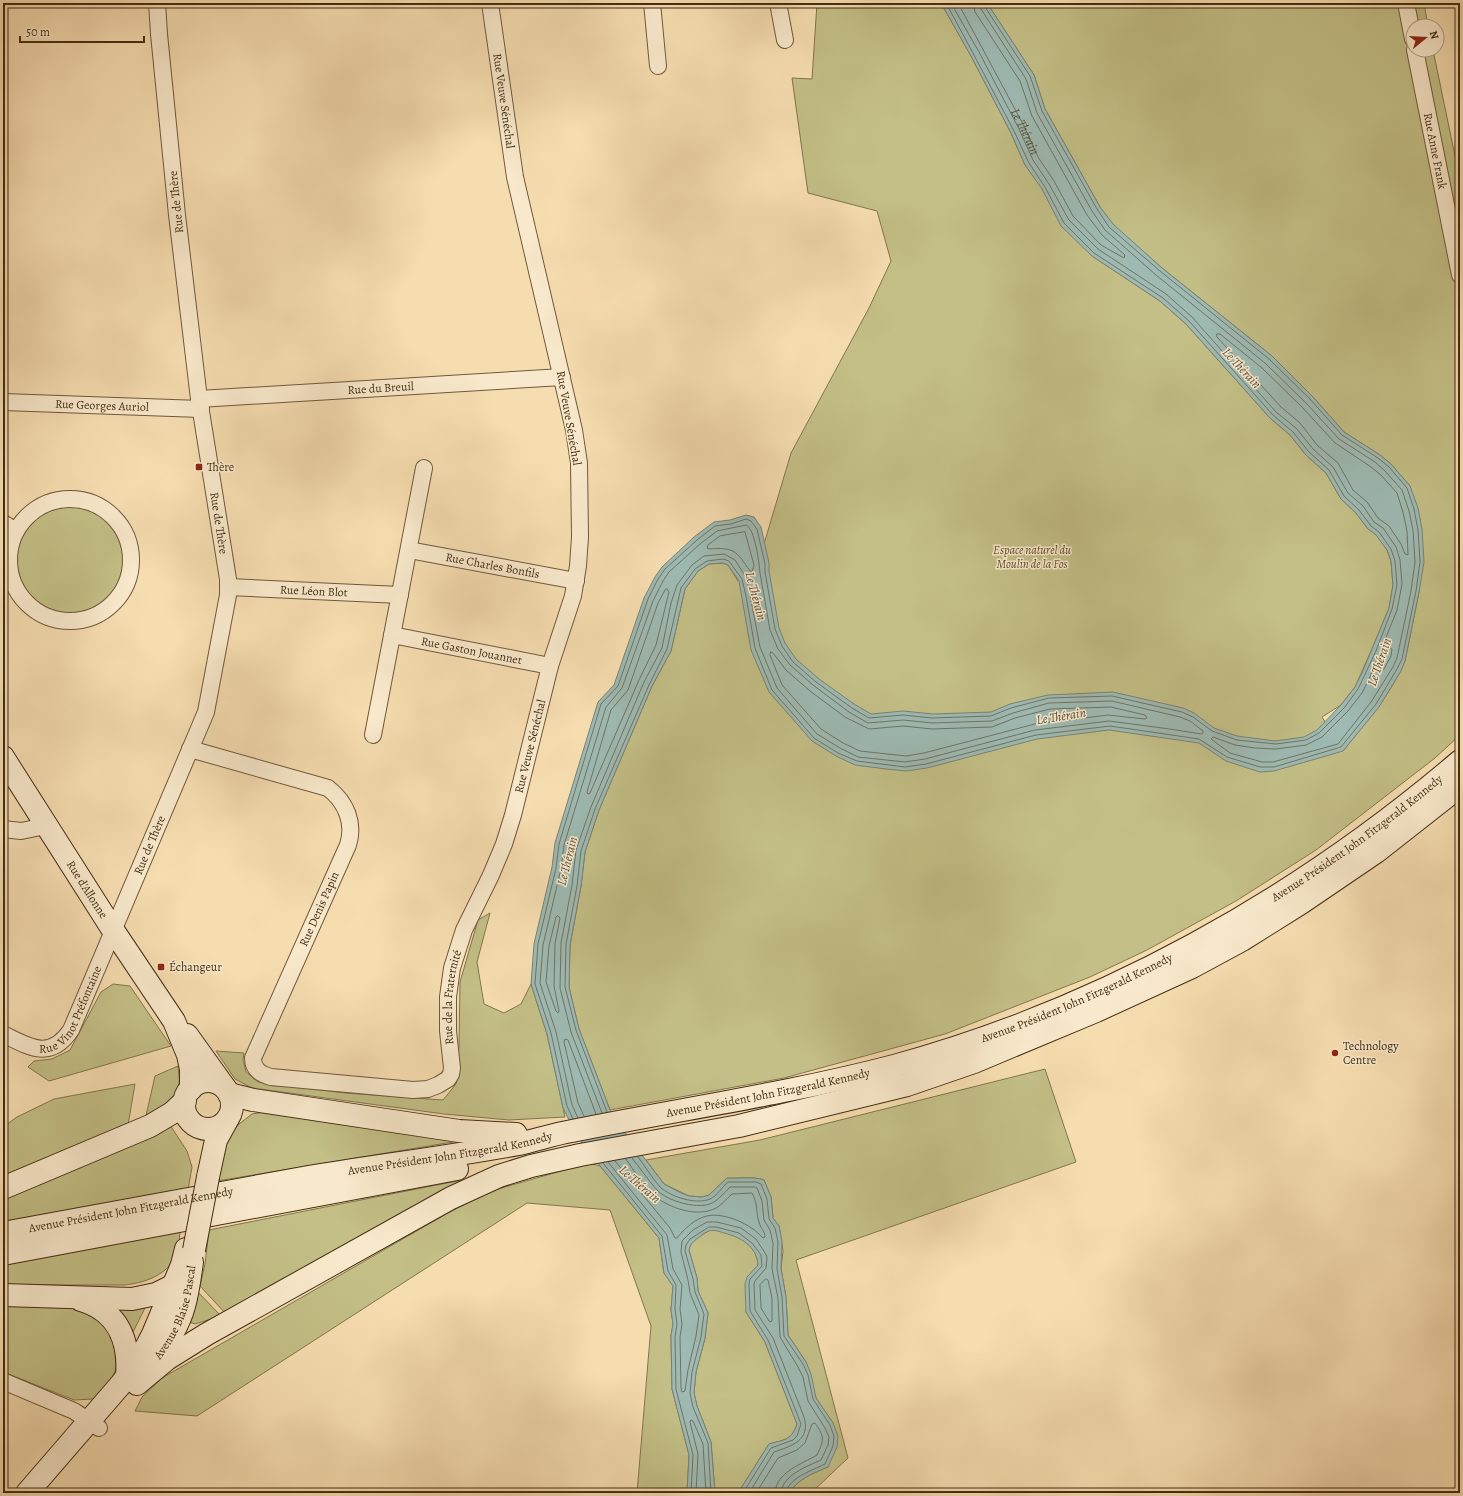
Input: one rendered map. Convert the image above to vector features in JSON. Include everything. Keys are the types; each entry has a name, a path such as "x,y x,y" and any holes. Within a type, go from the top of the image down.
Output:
{"main road":[{"name":"Rue d'Allonne","path":"3,757 113,930 174,1021 192,1041 227,1091"},
{"name":"Avenue Président John Fitzgerald Kennedy","path":"630,1135 800,1089 897,1065 982,1038 1085,997 1180,952 1293,886 1321,868 1392,816 1460,760"},
{"name":"Avenue Président John Fitzgerald Kennedy","path":"3,1254 573,1145 819,1106 907,1084 974,1062 1096,1011 1192,967 1242,940 1322,890 1400,833 1460,786"},
{"name":"Rue d'Allonne","path":"174,1021 188,1055 191,1069 188,1095"},
{"path":"3,1188 150,1126 172,1113 199,1083 209,1081 219,1084 227,1091 253,1100 459,1131 506,1134 573,1145"},
{"path":"188,1095 186,1112 194,1124 204,1128 211,1128 222,1125 227,1120 232,1109 232,1101 227,1091"},
{"name":"Avenue Blaise Pascal","path":"27,1493 94,1424 166,1343 177,1324 186,1299 190,1272 190,1249 204,1177 216,1140 227,1120"},
{"name":"Avenue Blaise Pascal","path":"194,1124 202,1149 204,1177"},
{"name":"Avenue Président John Fitzgerald Kennedy","path":"3,1233 295,1180 518,1144 573,1145"},
{"path":"74,1298 96,1306 115,1322 125,1343 132,1380 168,1360 207,1334 469,1190 573,1145"},
{"name":"Avenue Blaise Pascal","path":"132,1380 190,1249"},
{"path":"3,1296 140,1298 171,1290 190,1272"},
{"path":"171,1290 169,1307 170,1313 177,1324 191,1333 199,1335 207,1334"},
{"name":"Avenue Blaise Pascal","path":"45,1493 94,1424"}],"street":[{"name":"Rue de Thère","path":"113,930 206,712 229,587 200,404 177,215 157,3"},
{"name":"Rue Veuve Sénéchal","path":"490,3 515,177 574,430 579,463 580,537 576,581 573,596 550,666 508,831"},
{"path":"652,3 658,66"},
{"path":"778,3 785,40"},
{"path":"1406,3 1409,18"},
{"name":"Rue Anne Frank","path":"1417,58 1460,275"},
{"name":"Rue du Breuil","path":"200,404 562,377"},
{"name":"Rue Georges Auriol","path":"3,402 200,404"},
{"path":"373,735 424,468"},
{"path":"66,499 81,500 99,506 107,511 120,525 128,542 130,566 124,589 108,607 96,615 88,618 64,620 50,617 41,613 26,602 15,586 9,563 10,527 22,523 35,510 52,501 66,499"},
{"name":"Rue Charles Bonfils","path":"409,550 576,581"},
{"name":"Rue Léon Blot","path":"229,587 400,595"},
{"name":"Rue Gaston Jouannet","path":"392,635 550,666"},
{"name":"Rue Denis Papin","path":"190,749 328,788 339,798 345,809 350,821 351,830 348,845 253,1058 253,1063 258,1072 271,1077 357,1086"},
{"path":"3,829 21,831 46,826"},
{"name":"Rue de la Fraternité","path":"357,1086 420,1090 438,1086 448,1079 452,1068 448,1020 448,997 452,968 464,930 494,869 508,831"},
{"name":"Rue Vinot Préfontaine","path":"3,1034 31,1048 38,1049 53,1047 66,1037 71,1030 113,930"},
{"path":"3,1381 54,1402 79,1414 94,1424"}],"green space":[{"name":"Espace naturel du Moulin de la Fos","path":"817,3 941,3 971,56 1011,133 1025,165 1092,256 1160,301 1186,324 1270,418 1290,435 1306,455 1326,473 1341,499 1356,513 1368,529 1376,534 1387,550 1391,561 1393,585 1389,608 1355,687 1341,705 1322,717 1343,751 1393,685 1405,661 1419,592 1410,486 1391,464 1380,455 1344,432 1313,397 1272,356 1162,268 1112,224 1100,207 1045,109 1034,75 987,3 1424,3 1427,18 1405,18 1405,58 1435,58 1460,180 1460,735 1435,758 1316,850 1236,901 1147,950 1090,977 945,1034 784,1078 610,1110 579,1029 569,987 570,945 581,886 585,852 599,810 652,686 671,651 685,589 698,571 709,564 723,563 728,565 738,581 764,544 791,453 869,308 891,261 877,211 808,193 792,78 812,79"},
{"path":"70,507 90,511 108,522 119,540 123,560 119,580 108,598 90,609 70,613 50,609 32,598 21,580 17,560 21,540 32,522 50,511"},
{"path":"490,913 477,962 484,1004 504,1013 521,1004 531,984 547,1034 565,1117 509,1120 444,1114 252,1088 235,1079 216,1051 244,1053 243,1060 246,1072 258,1082 345,1093 443,1100 456,1084 459,1046 460,982 478,920"},
{"path":"113,984 130,986 171,1046 49,1081 28,1067 34,1061 52,1059 70,1050 101,992"},
{"path":"178,1066 179,1083 174,1095 166,1105 145,1120 155,1076"},
{"path":"1045,1069 1076,1162 796,1260 848,1458 811,1493 789,1493 801,1480 828,1467 833,1423 816,1398 806,1362 788,1335 786,1297 781,1269 783,1251 779,1226 773,1218 771,1197 764,1180 751,1178 727,1178 709,1195 702,1197 689,1196 664,1184 646,1160 760,1140"},
{"path":"135,1084 128,1125 3,1177 3,1127 17,1117 54,1099"},
{"path":"271,1111 471,1139 217,1181 227,1138 239,1124 252,1114"},
{"path":"170,1125 187,1151 192,1167 188,1190 3,1224 3,1195"},
{"path":"589,1163 600,1166 659,1238 664,1273 673,1286 671,1310 673,1324 671,1336 672,1389 689,1455 687,1493 637,1493 651,1326 610,1210 527,1203 197,1416 135,1411 142,1397 162,1378 446,1214 491,1191"},
{"path":"467,1179 226,1314 200,1286 205,1264 209,1230"},
{"path":"710,1230 726,1232 734,1235 748,1244 753,1250 758,1265 753,1271 746,1312 765,1342 797,1424 790,1436 783,1440 769,1444 738,1493 715,1493 711,1442 697,1406 694,1393 696,1372 705,1338 708,1313 698,1291 697,1278 689,1250 694,1241"},
{"path":"180,1232 179,1248 176,1257 165,1270 151,1279 125,1285 3,1285 3,1264"},
{"path":"195,1289 221,1316 195,1324 189,1322"},
{"path":"148,1302 130,1338 111,1306"},
{"path":"3,1303 87,1308 110,1331 115,1349 116,1369 105,1392 93,1399 74,1400 3,1372"}],"water":[{"name":"Le Thérain","path":"941,3 987,3 1034,75 1045,109 1100,207 1113,224 1162,268 1272,356 1313,397 1344,432 1380,455 1391,464 1410,486 1418,508 1422,529 1424,562 1419,592 1405,661 1401,671 1379,707 1343,751 1274,771 1260,772 1226,761 1199,743 1109,730 1037,739 927,768 906,771 855,765 836,756 812,741 769,692 751,650 739,581 728,565 723,563 709,564 698,571 685,589 671,651 652,686 599,810 585,852 581,886 570,945 569,987 579,1029 610,1110 623,1130 664,1184 689,1196 702,1197 709,1195 727,1178 750,1178 764,1180 771,1197 773,1218 779,1226 782,1241 781,1269 786,1297 788,1335 806,1362 811,1374 816,1398 833,1423 838,1436 837,1447 828,1467 801,1480 789,1493 738,1493 769,1444 783,1440 790,1436 797,1424 765,1342 746,1312 745,1284 747,1277 758,1265 755,1253 747,1243 742,1240 713,1230 703,1234 690,1246 689,1250 697,1278 698,1291 708,1313 705,1338 696,1372 694,1393 697,1406 711,1442 715,1493 687,1493 689,1455 672,1389 671,1336 673,1324 671,1310 673,1286 664,1273 659,1238 583,1145 571,1124 563,1108 547,1034 531,984 534,944 552,867 555,843 598,702 614,685 644,598 662,567 694,537 714,522 730,520 746,515 754,517 761,527 769,563 769,571 779,628 785,643 796,659 819,679 871,714 903,711 933,714 991,712 1010,704 1048,695 1113,692 1183,708 1194,713 1214,728 1237,736 1275,741 1304,737 1317,730 1341,705 1355,687 1389,608 1393,585 1391,561 1387,550 1376,535 1368,529 1356,513 1341,499 1326,473 1306,455 1290,435 1270,418 1186,324 1160,301 1092,256 1061,226 1042,189 1025,165 1011,133 971,56"}],"place":[{"name":"Thère","path":"199,467"},
{"name":"Échangeur","path":"161,967"},
{"name":"Technology Centre","path":"1335,1053"}]}
